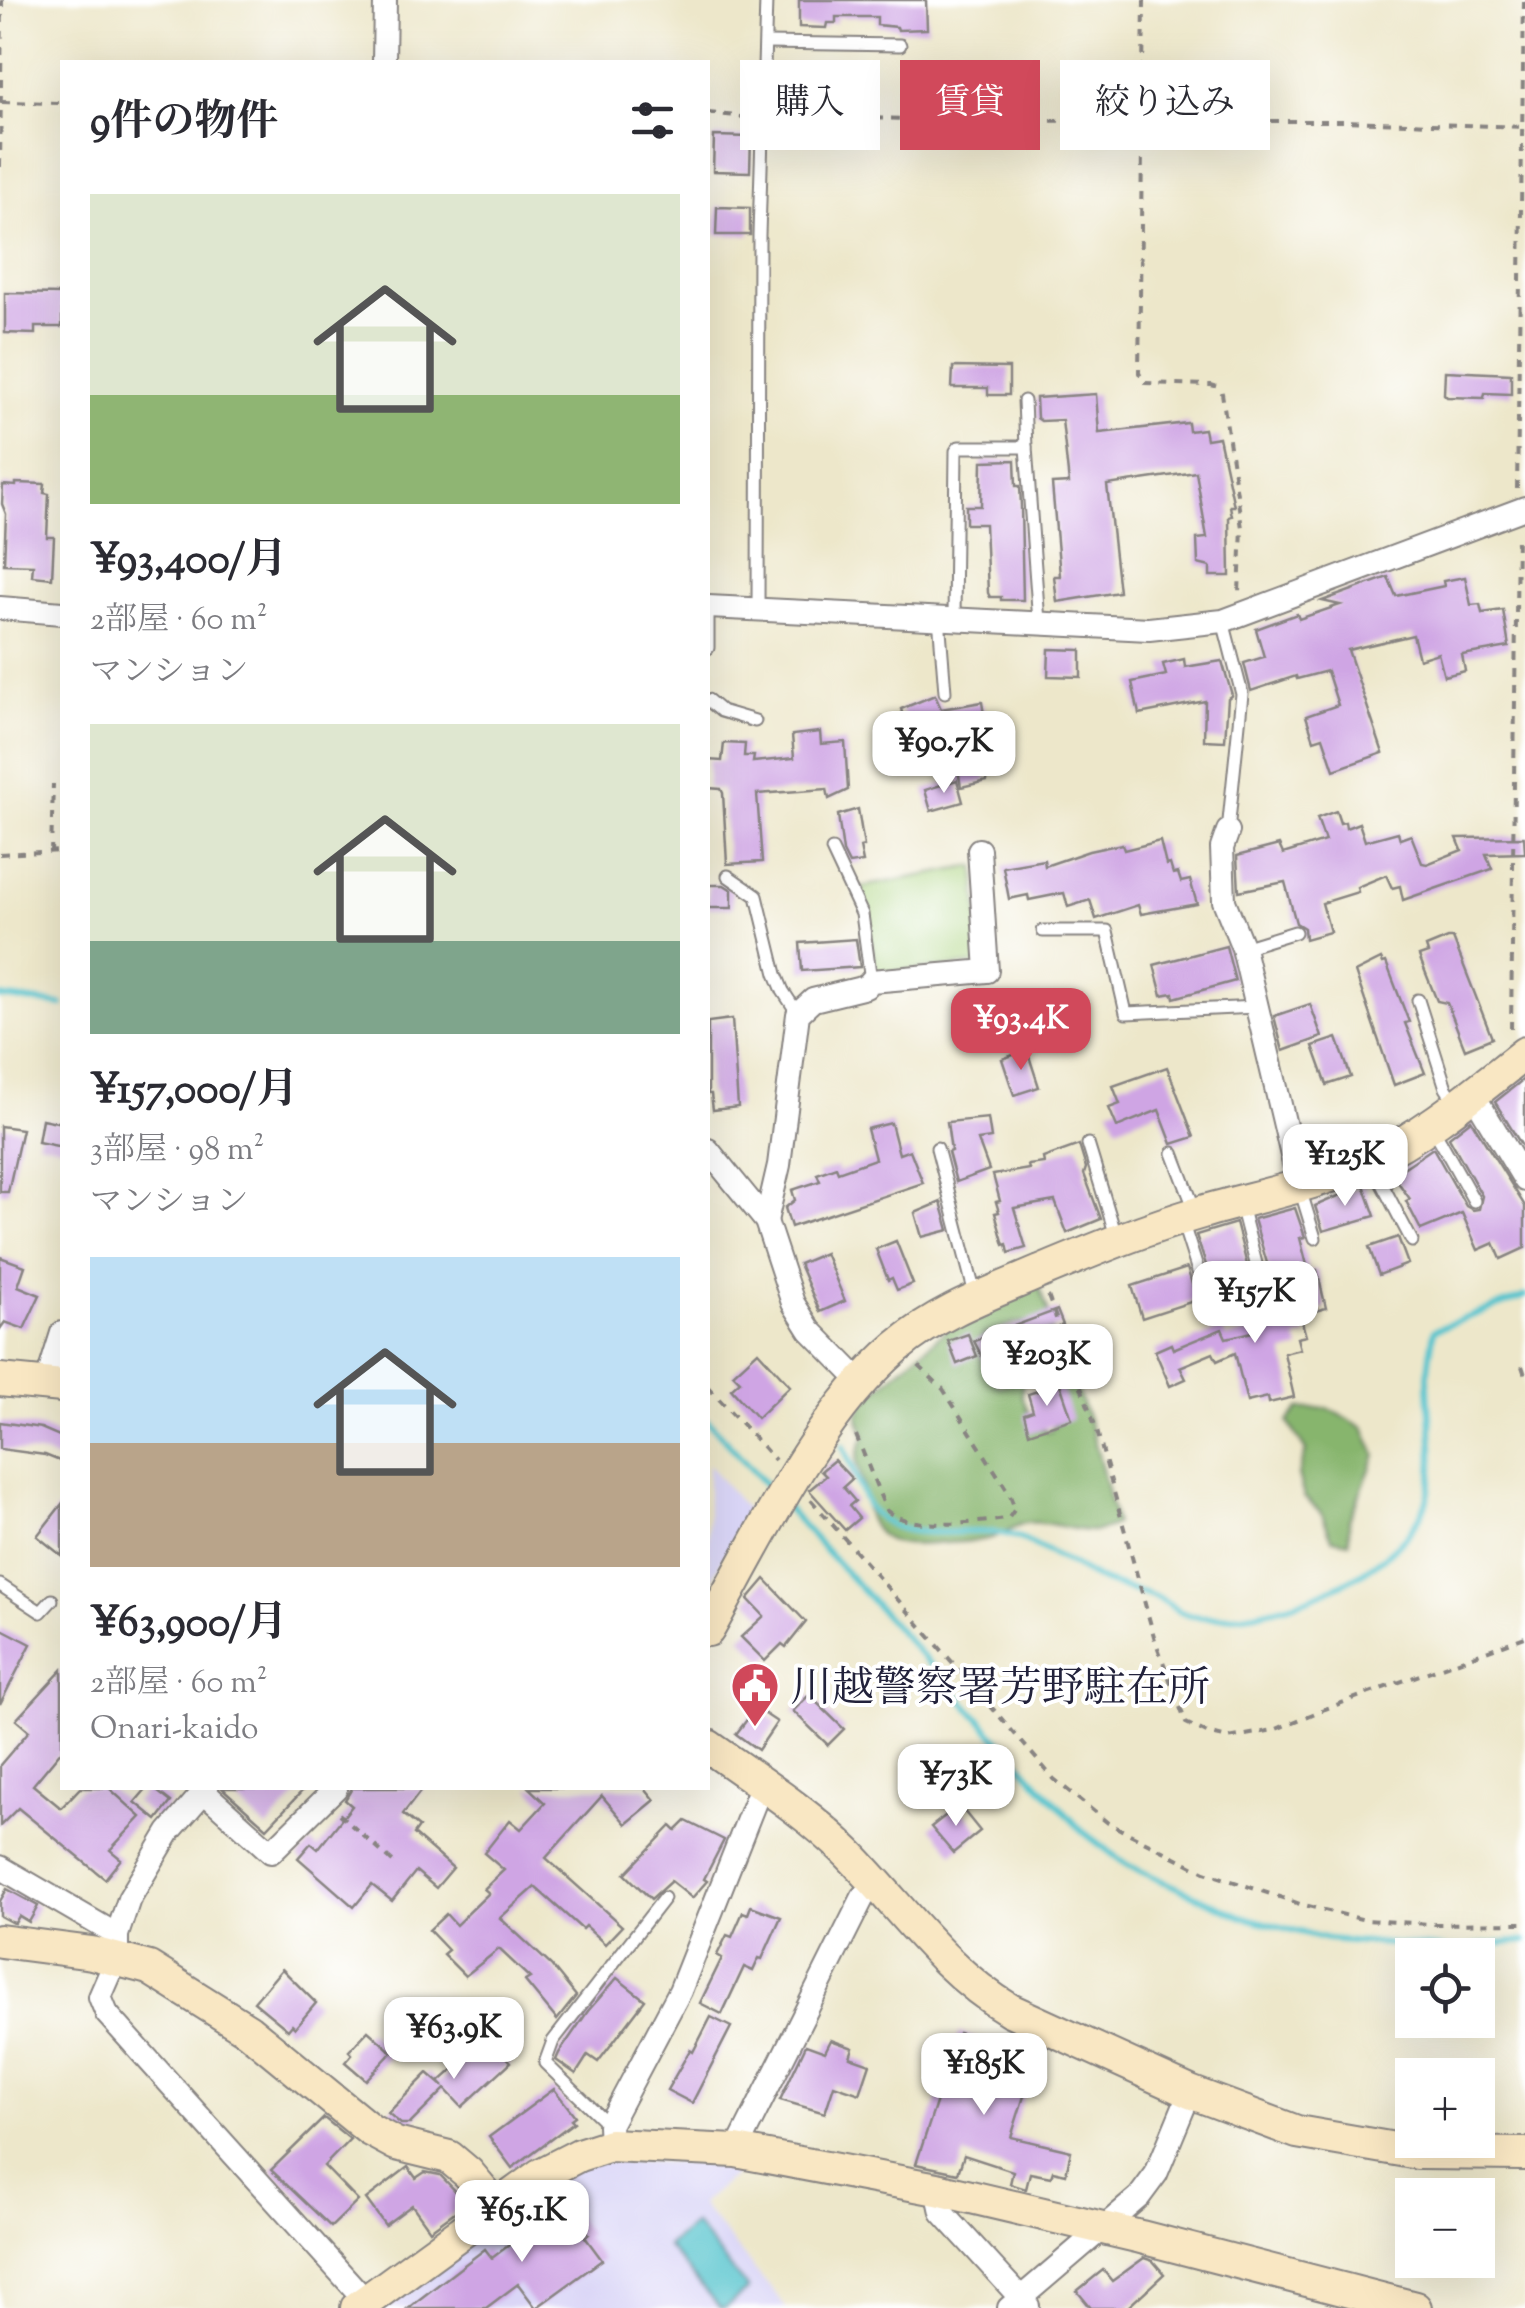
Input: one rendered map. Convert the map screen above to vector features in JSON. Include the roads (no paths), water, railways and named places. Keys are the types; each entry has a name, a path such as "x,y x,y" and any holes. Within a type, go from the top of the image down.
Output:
{"street":[{"path":"384,60 385,0"},
{"path":"710,607 1148,629 1230,619 1521,510"},
{"path":"0,608 60,613"},
{"path":"1228,831 1222,848 1224,901 1243,948 1299,1186"},
{"path":"766,1222 778,1165 798,1014 813,1000 866,988 871,980 988,971 979,850"},
{"path":"710,1626 770,1520 838,1412 860,1382 931,1322 976,1298 1118,1242 1370,1160 1454,1108 1524,1054"},
{"path":"1454,1108 1525,1180"},
{"path":"710,1152 766,1222 793,1303 810,1330 860,1382"},
{"path":"0,1380 54,1385 60,1346"},
{"path":"710,1747 803,1812 878,1884 937,1953 983,1994 1054,2032 1190,2092 1297,2132 1418,2153 1525,2154"},
{"path":"204,1790 170,1832 129,1899 100,1997 107,2014 361,2305 495,2205 609,2135 680,1991 762,1784"},
{"path":"206,1790 271,1852 330,1794"},
{"path":"0,1866 117,1947 248,2030 370,2130 396,2144 449,2156 495,2205"},
{"path":"736,2151 863,1896 878,1884"},
{"path":"0,1940 117,1947"},
{"path":"937,2189 942,2212 1020,2305 1139,2198 1156,2174 1190,2092"},
{"path":"609,2135 736,2151 937,2189 1414,2308"}],"lane":[{"path":"758,610 766,0"},
{"path":"766,43 900,45"},
{"path":"1024,401 1039,622"},
{"path":"946,692 956,451 958,447 1026,447"},
{"path":"1228,831 1242,694 1230,619"},
{"path":"710,702 721,711 754,720"},
{"path":"832,850 862,914 871,980"},
{"path":"728,876 757,896 776,974 798,1014"},
{"path":"1043,931 1107,931 1126,1014 1257,1007"},
{"path":"1243,948 1295,932"},
{"path":"1418,1000 1454,1108 1474,1201"},
{"path":"1088,1144 1118,1242"},
{"path":"937,1148 976,1298"},
{"path":"1173,1153 1212,1312"},
{"path":"1370,1160 1412,1241"},
{"path":"1299,1186 1314,1238"},
{"path":"1240,1201 1261,1283"},
{"path":"0,1585 41,1612 52,1600"},
{"path":"609,2135 545,2063 553,2042 664,1898"}],"water":[{"path":"694,2224 748,2289 725,2308 720,2308 667,2246"}],"waterway":[{"path":"0,997 60,1005"},
{"path":"843,1446 870,1509 885,1522 902,1529 1004,1534 1022,1539 1102,1581 1153,1596 1188,1615 1223,1617 1256,1613 1327,1591 1360,1574 1388,1554 1411,1530 1426,1503 1432,1472 1428,1375 1434,1330 1525,1296"},
{"path":"710,1423 774,1494"},
{"path":"786,1507 1082,1831 1127,1865 1243,1917 1327,1939 1448,1949 1525,1941"}],"place":[{"name":"川越警察署芳野駐在所","path":"755,1728"}]}
